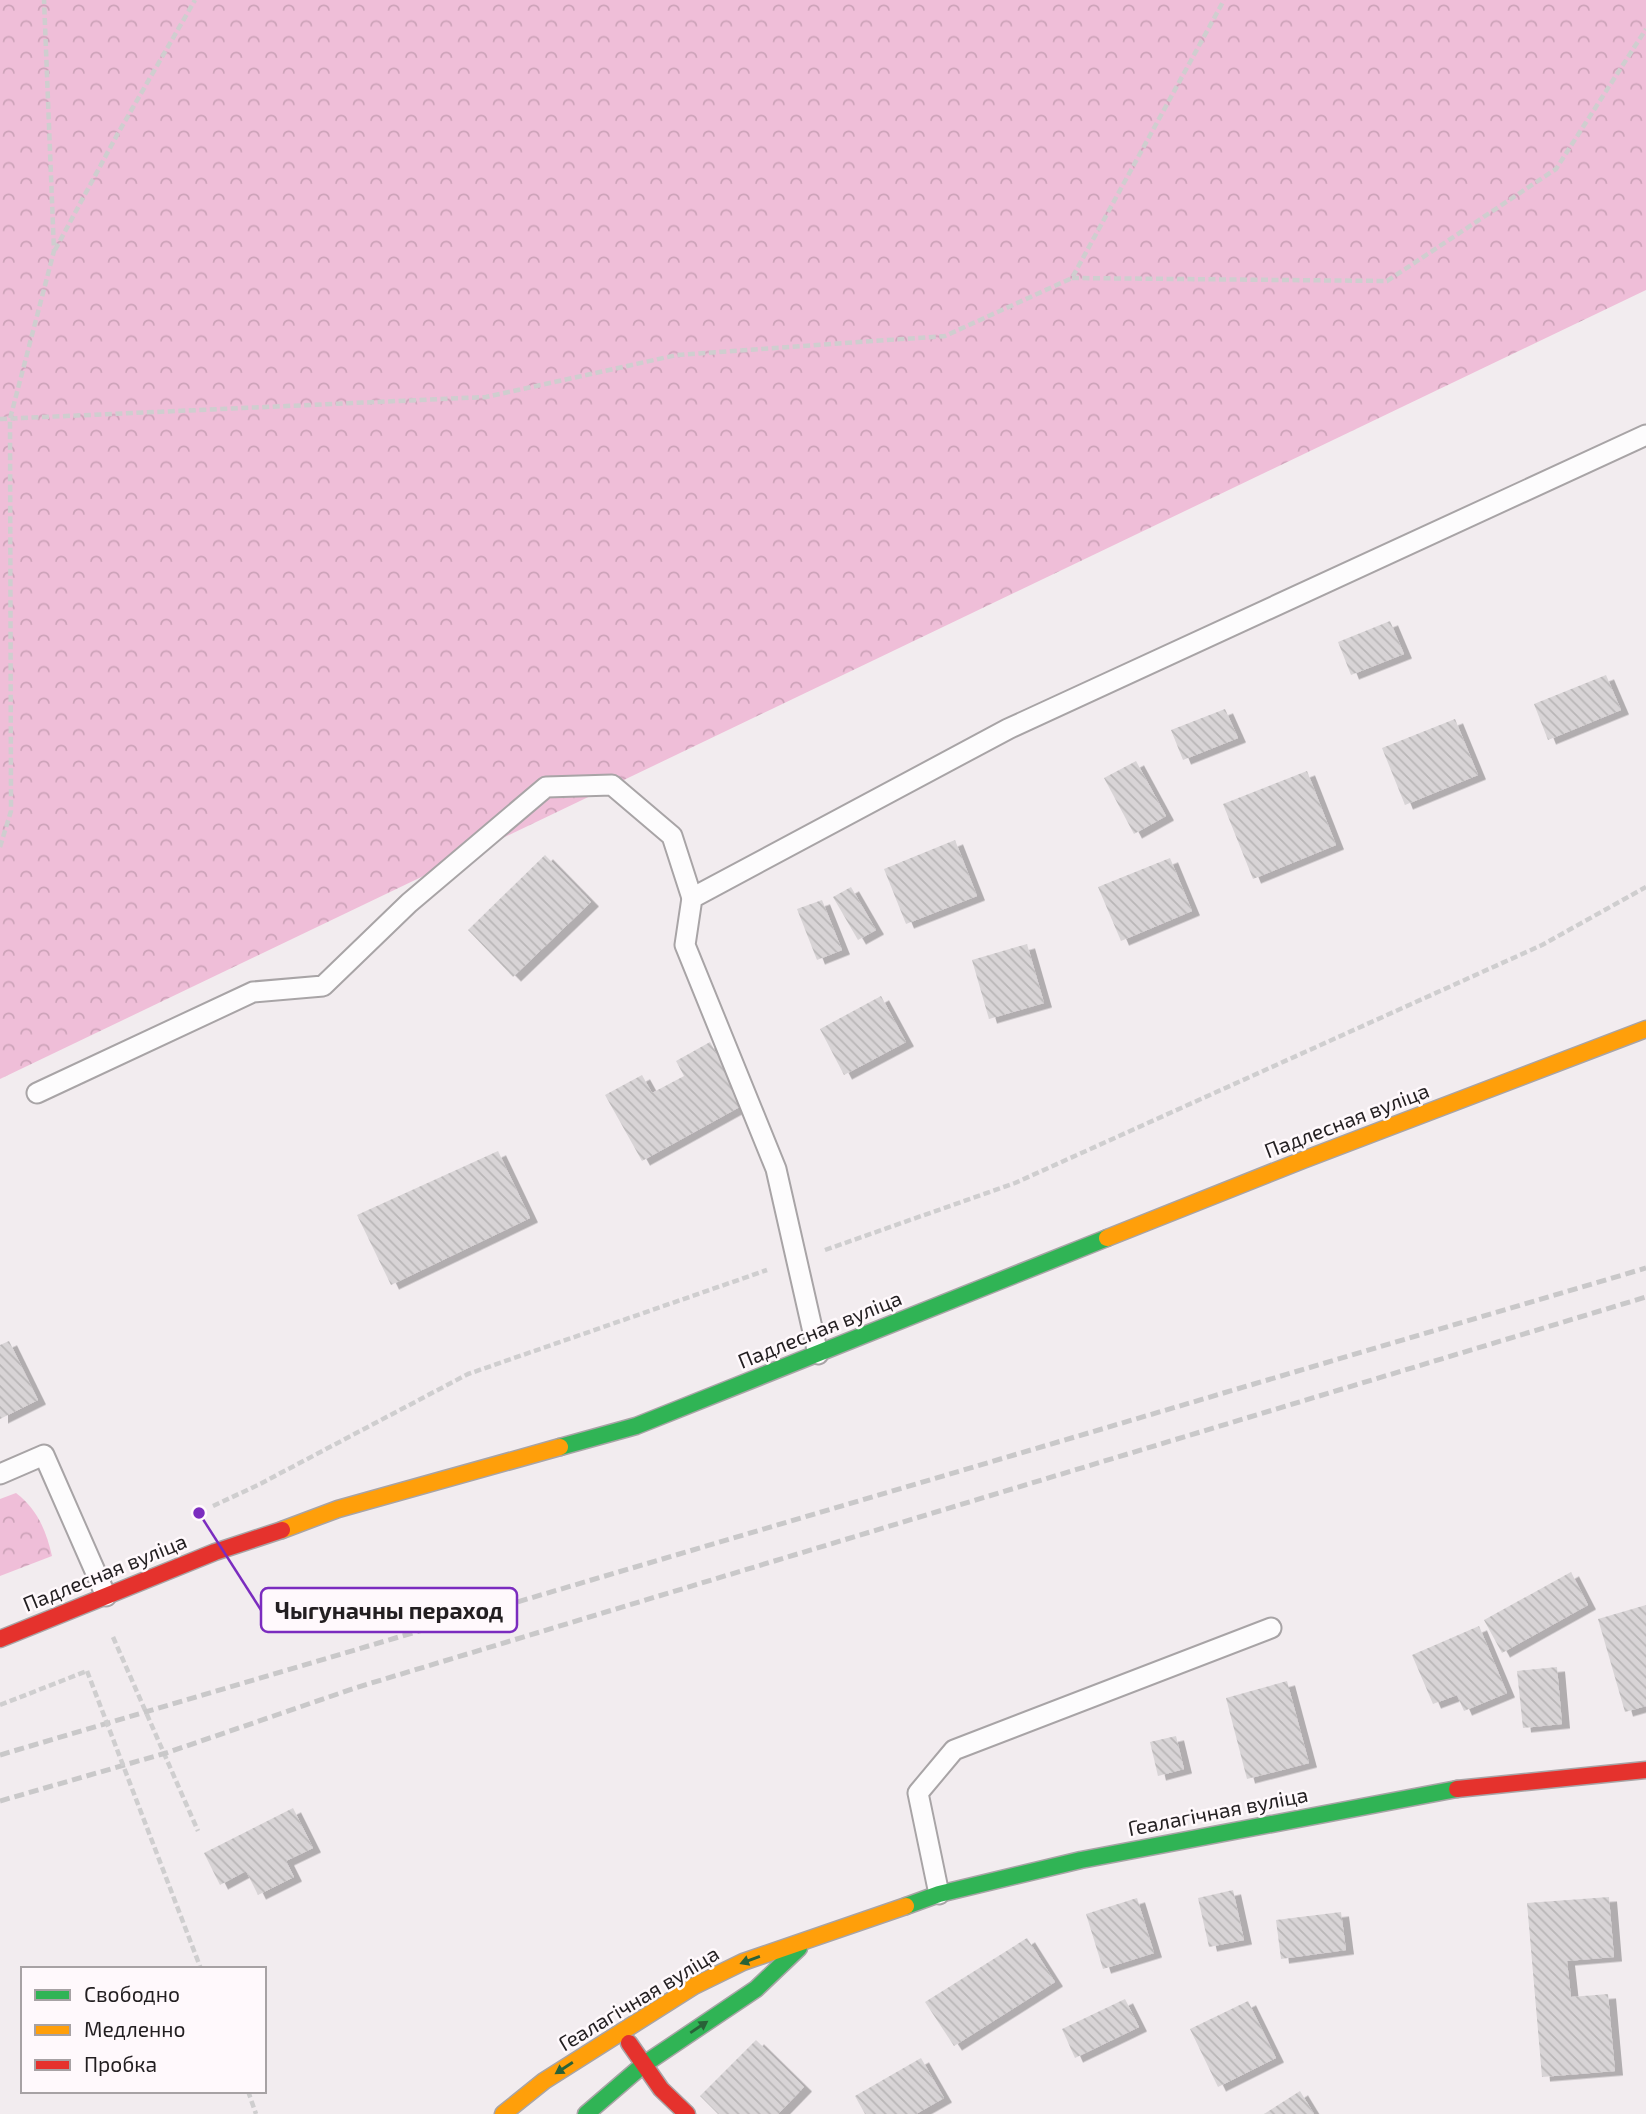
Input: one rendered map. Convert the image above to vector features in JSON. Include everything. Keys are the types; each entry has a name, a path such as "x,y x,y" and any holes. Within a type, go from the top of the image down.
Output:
{"street":[{"name":"Падлесная вуліца","path":"0,1639 215,1552 338,1508 636,1426 1303,1160 1646,1029"},
{"name":"Геалагічная вуліца","path":"503,2114 544,2081 694,1986 743,1962 939,1894 1081,1860 1445,1790 1646,1770"},
{"name":"Геалагічная вуліца","path":"586,2114 643,2065 756,1989 808,1940"},
{"path":"621,2030 661,2089 687,2114"}],"lane":[{"path":"692,898 1008,729 1646,435"},
{"path":"37,1093 253,992 323,986 409,903 546,786 612,785 672,836 692,898 685,945 776,1169 818,1354"},
{"path":"0,1474 44,1455 106,1595"},
{"path":"939,1894 918,1793 954,1750 1271,1628"}],"path":[{"path":"44,0 54,251"},
{"path":"0,847 12,811 10,419 54,251 195,0"},
{"path":"1072,278 1224,0"},
{"path":"0,419 486,397 677,355 945,336 1072,278 1387,281 1556,169 1646,29"},
{"path":"258,1485 468,1374 1015,1183 1542,944 1646,887"},
{"path":"109,1627 198,1831"},
{"path":"0,1706 88,1671 200,1967"},
{"path":"249,2093 256,2114"}],"green space":[{"path":"0,0 1646,0 1646,290 0,1079"},
{"path":"16,1493 30,1506 40,1521 52,1556 0,1576 0,1499"}],"building":[{"path":"1390,621 1404,654 1351,675 1338,642"},
{"path":"1606,675 1621,710 1548,740 1534,704"},
{"path":"1225,709 1238,738 1183,760 1171,730"},
{"path":"1455,719 1478,775 1405,805 1382,748"},
{"path":"1136,761 1166,816 1134,834 1104,778"},
{"path":"1307,771 1336,845 1253,879 1223,804"},
{"path":"955,840 977,896 906,924 884,869"},
{"path":"545,855 591,902 513,977 468,930"},
{"path":"1170,858 1192,911 1121,941 1098,887"},
{"path":"851,887 876,930 858,940 833,897"},
{"path":"822,900 842,950 817,960 797,909"},
{"path":"1027,944 1044,1003 989,1019 972,960"},
{"path":"881,996 906,1042 844,1075 820,1029"},
{"path":"710,1042 745,1104 642,1161 605,1095 642,1075 652,1093 684,1076 676,1061"},
{"path":"498,1151 530,1218 391,1285 357,1215"},
{"path":"9,1341 38,1400 0,1419 0,1345"},
{"path":"1571,1572 1588,1605 1502,1653 1484,1620"},
{"path":"1646,1605 1646,1706 1625,1712 1598,1619"},
{"path":"1479,1626 1507,1693 1464,1711 1457,1695 1433,1704 1412,1655"},
{"path":"1557,1667 1562,1724 1523,1728 1517,1671"},
{"path":"1287,1681 1309,1763 1247,1779 1226,1698"},
{"path":"1176,1736 1184,1769 1158,1776 1150,1742"},
{"path":"293,1808 313,1848 286,1861 294,1877 258,1895 246,1871 220,1885 204,1853"},
{"path":"1233,1890 1244,1940 1209,1947 1198,1898"},
{"path":"1609,1897 1614,1957 1567,1961 1571,1997 1608,1994 1615,2071 1542,2077 1527,1903"},
{"path":"1137,1898 1154,1953 1103,1969 1086,1914"},
{"path":"1341,1912 1346,1950 1281,1959 1276,1920"},
{"path":"1027,1938 1055,1982 954,2046 925,2002"},
{"path":"1125,1999 1139,2027 1075,2058 1062,2029"},
{"path":"1248,2001 1276,2058 1218,2087 1190,2029"},
{"path":"756,2040 804,2087 778,2114 718,2114 700,2096"},
{"path":"921,2058 944,2098 916,2114 865,2114 855,2096"},
{"path":"1300,2091 1314,2114 1264,2114"}],"railway":[{"path":"0,1755 1646,1268"},
{"path":"0,1801 166,1753 355,1688 1646,1297"}],"traffic: fast":[{"path":"560,1447 636,1426 1107,1238"},
{"path":"906,1906 939,1894 1081,1860 1457,1789"},
{"path":"586,2114 643,2065 756,1989 799,1948"}],"traffic: slow":[{"path":"1107,1238 1646,1029"},
{"path":"282,1530 338,1509 560,1447"},
{"path":"503,2114 544,2081 694,1986 743,1962 906,1906"}],"traffic: jam":[{"path":"0,1639 215,1552 282,1530"},
{"path":"1457,1789 1646,1770"},
{"path":"629,2043 661,2089 687,2114"}],"place":[{"name":"Чыгуначны пераход","path":"199,1513"}]}
